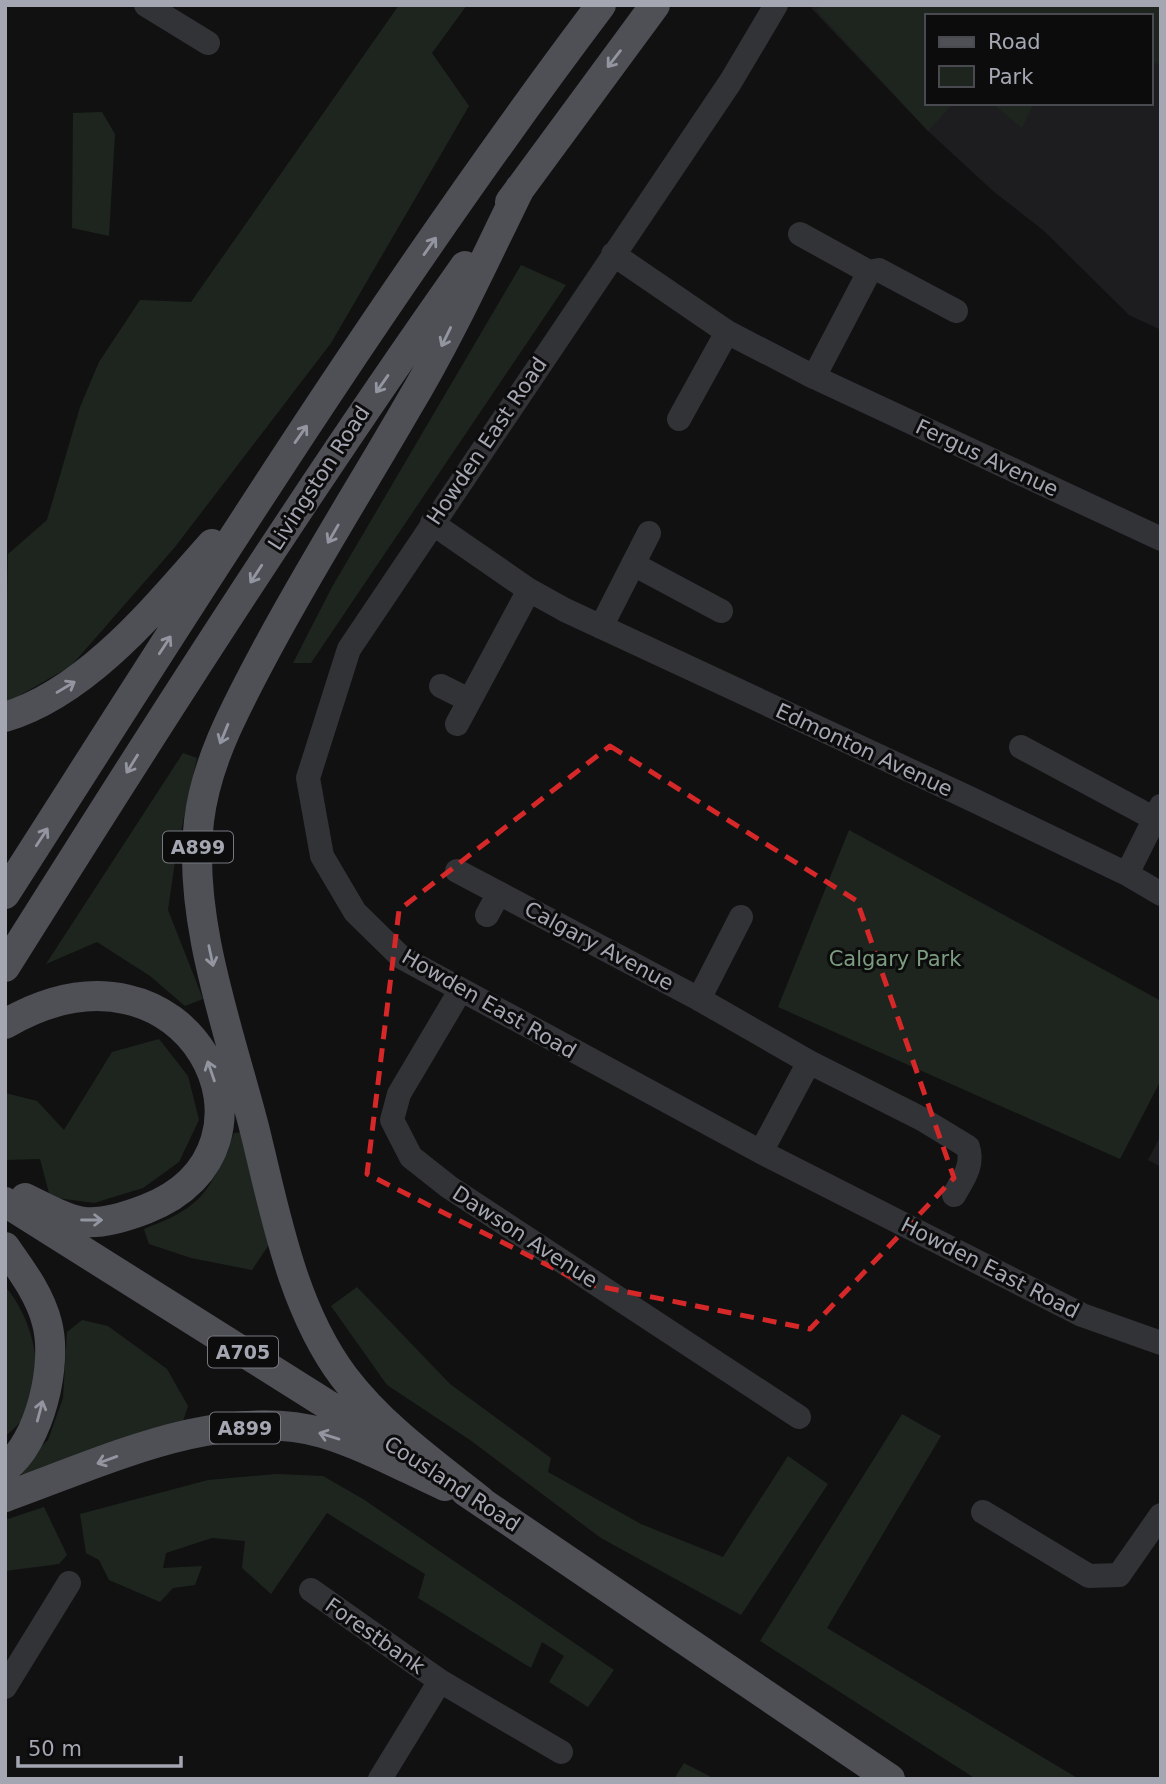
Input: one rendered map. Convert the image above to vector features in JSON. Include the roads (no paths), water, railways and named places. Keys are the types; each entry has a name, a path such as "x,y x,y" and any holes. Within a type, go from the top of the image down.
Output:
{"main road":[{"name":"Livingston Road","path":"5,894 276,471 542,83 601,5"},
{"name":"Livingston Road","path":"5,967 139,754 358,418 520,188 655,5"},
{"name":"A899","path":"481,1501 393,1430 344,1377 315,1329 296,1283 281,1233 218,986 204,923 197,864 198,823 206,778 230,719 283,617 434,362 520,188"},
{"path":"5,717 28,710 80,679 166,596 276,471"},
{"path":"5,1024 58,1001 95,996 126,998 150,1006 174,1018 191,1034 207,1058 216,1084 220,1112 214,1143 193,1178 168,1200 142,1210 109,1220 83,1222 5,1190"},
{"name":"Cousland Road","path":"5,1202 481,1501 890,1779"},
{"path":"5,1248 37,1296 51,1343 46,1386 36,1426 27,1445 5,1468"},
{"name":"A899","path":"5,1497 188,1434 282,1425 321,1433 366,1447 481,1501"}],"street":[{"path":"146,5 208,43"},
{"name":"Howden East Road","path":"776,5 731,81 349,649 308,779 322,856 355,912 401,957 761,1152 1082,1315 1161,1343"},
{"path":"800,234 869,272 879,270 956,311"},
{"name":"Fergus Avenue","path":"613,254 727,332 814,377 1161,539"},
{"path":"814,377 869,272"},
{"path":"679,419 727,332"},
{"name":"Edmonton Avenue","path":"432,523 528,590 601,627 1127,874 1161,894"},
{"path":"601,627 649,533"},
{"path":"633,564 721,611"},
{"path":"457,724 528,590"},
{"path":"441,686 469,701"},
{"path":"1021,747 1158,812 1127,874"},
{"name":"Calgary Avenue","path":"457,872 699,999 809,1062 922,1119 968,1146 971,1155 969,1168 954,1195"},
{"name":"Calgary Avenue","path":"487,915 499,893"},
{"name":"Calgary Avenue","path":"699,999 741,917"},
{"name":"Dawson Avenue","path":"460,991 399,1094 391,1120 411,1157 449,1187 799,1417"},
{"path":"761,1152 809,1062"},
{"path":"983,1512 1089,1576 1119,1575 1161,1516"},
{"path":"5,1686 47,1599 69,1583"},
{"name":"Forestbank","path":"310,1590 440,1681 561,1752"},
{"name":"Forestbank","path":"380,1779 440,1681"}],"park label":[{"name":"Calgary Park","path":"895,959"}]}
